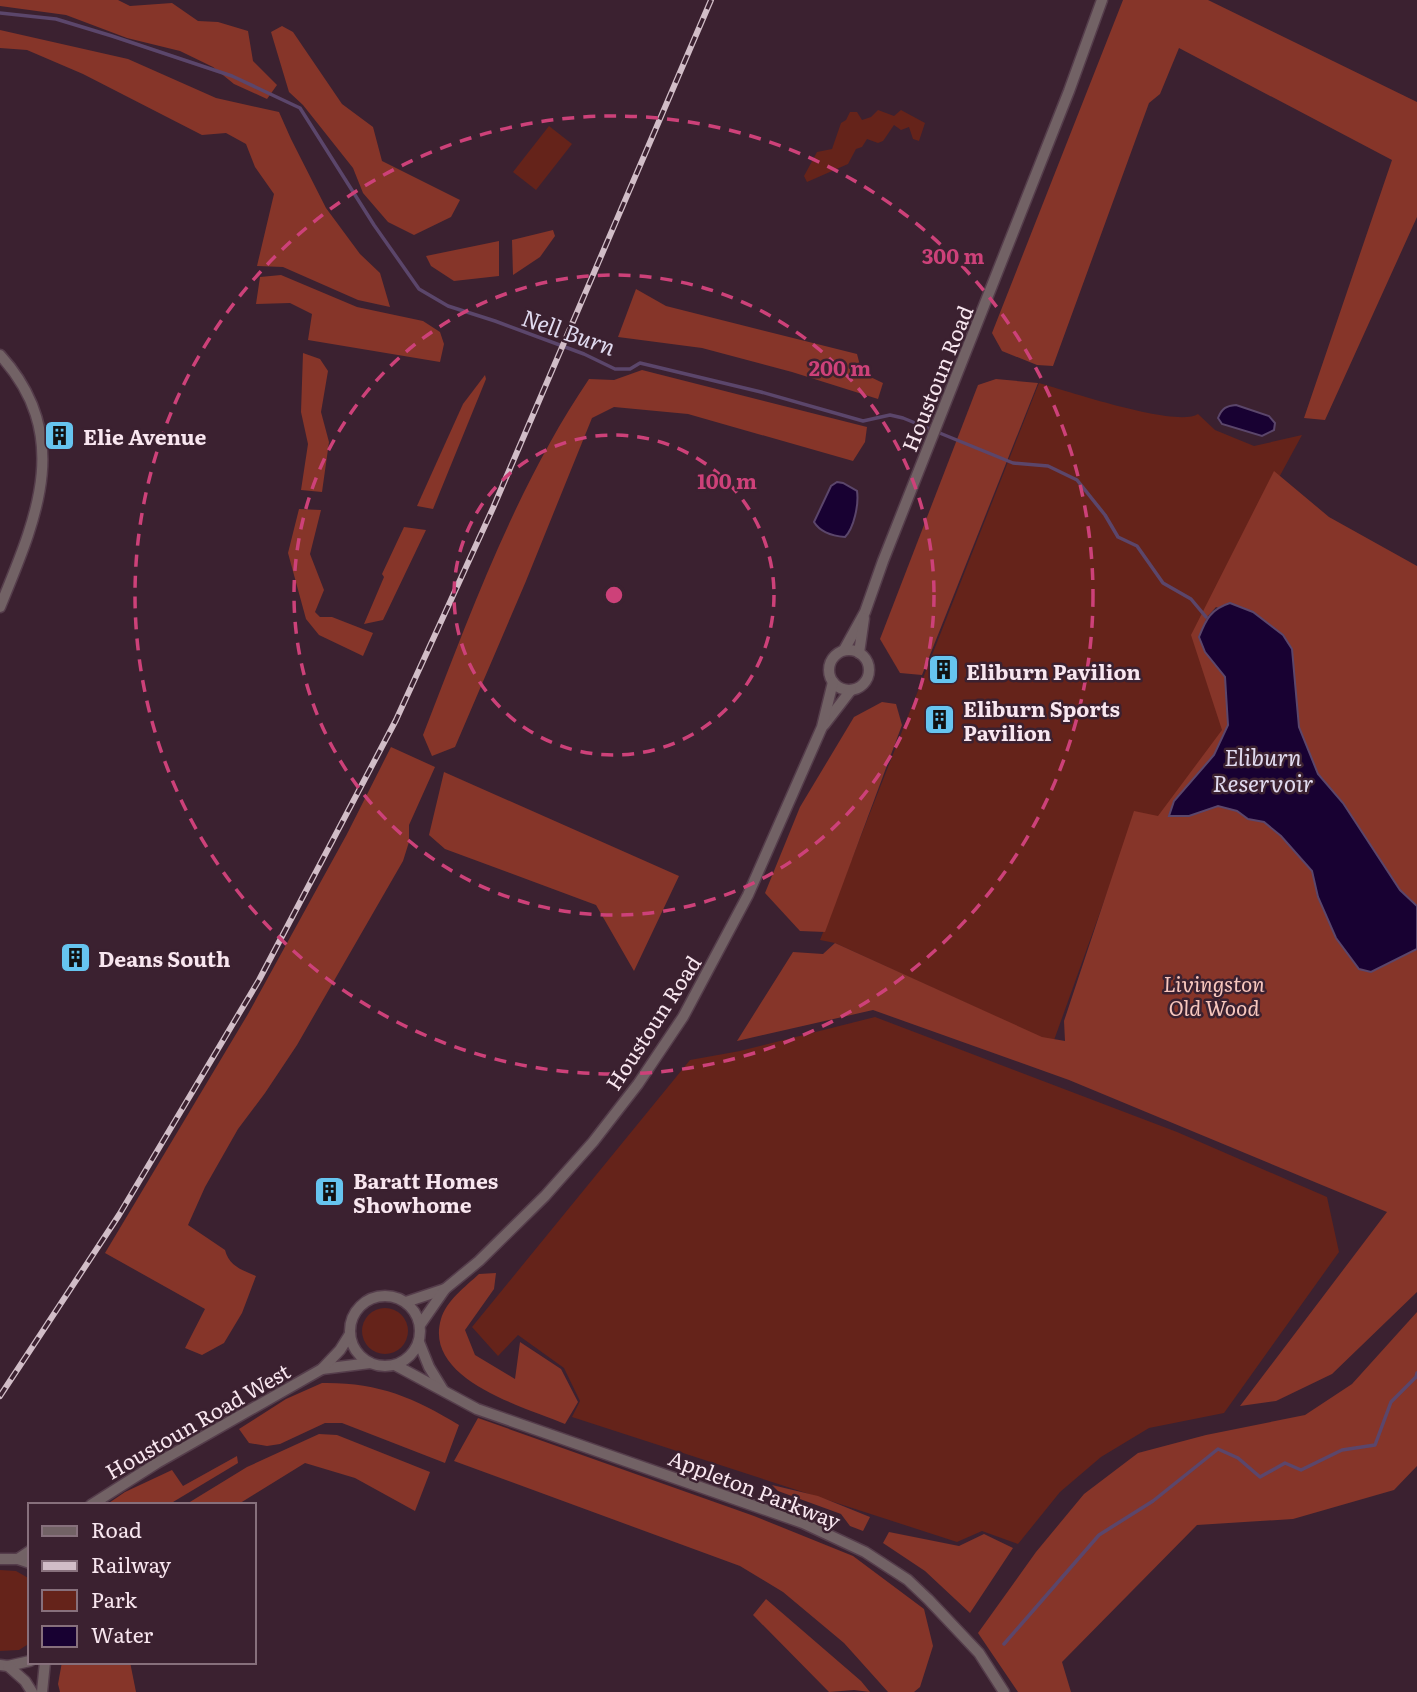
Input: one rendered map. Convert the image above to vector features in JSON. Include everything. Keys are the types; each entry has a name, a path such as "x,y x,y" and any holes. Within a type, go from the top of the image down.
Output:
{"street":[{"name":"Houstoun Road","path":"420,1325 444,1289 479,1261 545,1196 593,1142 638,1084 684,1017 748,895 822,727 833,682 829,673 831,661 844,650 865,612 1102,0"},
{"path":"0,355 19,378 32,405 41,436 44,463 35,515 0,607"},
{"name":"Houstoun Road","path":"822,727 851,690 863,684 869,673 867,661 859,653 865,612"},
{"path":"844,650 859,653"},
{"path":"833,682 838,687 851,690"},
{"name":"Houstoun Road","path":"406,1302 444,1289"},
{"path":"419,1342 410,1356 395,1365 370,1363 355,1351 350,1334 349,1328 355,1309 368,1299 384,1293 406,1302 415,1312 420,1325 419,1342 429,1367 445,1392"},
{"name":"Houstoun Road West","path":"94,1503 157,1463 322,1369 340,1350 350,1334"},
{"name":"Houstoun Road West","path":"322,1369 370,1363"},
{"name":"Appleton Parkway","path":"395,1365 477,1409 757,1506 866,1552 908,1580 957,1629 979,1653 1004,1692"},
{"path":"18,1559 28,1552"},
{"path":"0,1559 18,1559 28,1562"},
{"path":"4,1666 28,1661"},
{"path":"42,1692 45,1664"},
{"path":"4,1666 25,1681 32,1692"}],"green space":[{"path":"0,0 118,0 130,6 172,3 198,21 218,22 248,31 253,61 277,85 267,99 234,84 213,67 180,51 127,38 66,15 0,6"},
{"path":"1123,0 1208,0 1417,102 1417,217 1325,420 1304,418 1392,160 1179,48 1160,94 1149,103 1053,366 1037,365 1002,351 992,333"},
{"path":"282,26 293,32 342,104 373,127 382,161 460,200 451,217 414,235 388,222 363,193 353,168 303,105 289,92 271,32"},
{"path":"0,30 128,59 216,98 279,112 326,208 360,254 380,273 390,307 358,300 283,267 257,266 274,194 255,167 246,144 226,133 202,135 83,74 27,50 0,48"},
{"path":"878,110 894,116 901,110 925,123 919,141 913,139 909,127 901,130 894,125 883,141 878,143 867,139 862,147 856,149 848,164 807,182 804,176 817,152 832,149 841,123 850,112 857,112 862,120 871,117"},
{"path":"549,126 572,144 536,190 513,172"},
{"path":"553,230 555,236 540,257 513,275 512,240"},
{"path":"499,241 499,276 454,281 431,266 426,256"},
{"path":"281,275 357,307 423,321 440,332 444,344 440,362 308,340 312,314 290,303 256,304 260,277"},
{"path":"636,289 666,306 857,354 862,373 883,383 878,399 702,348 618,337"},
{"path":"303,353 320,359 328,371 321,412 329,442 322,492 301,490 308,444 301,412"},
{"path":"642,370 867,427 865,442 853,461 688,414 614,407 592,418 455,747 432,756 423,735 496,552 539,463 589,379 614,380"},
{"path":"485,375 486,379 433,509 417,506 463,404"},
{"path":"996,379 1038,383 922,675 900,673 880,639 978,385"},
{"path":"1039,383 1146,412 1186,417 1198,414 1215,430 1254,446 1302,435 1194,634 1225,730 1159,822 1135,815 1053,1043 835,943 820,940"},
{"name":"Livingston Old Wood","path":"1274,471 1329,517 1417,566 1417,906 1400,890 1343,803 1318,774 1299,727 1292,648 1283,634 1216,607 1207,617 1199,637 1205,652 1225,677 1228,725 1214,755 1174,801 1170,815 1189,816 1218,806 1237,811 1248,819 1264,822 1281,836 1312,871 1318,897 1371,972 1417,949 1417,1292 1332,1374 1276,1401 1240,1406 1387,1212 1069,1080 873,1010 737,1041 793,952 823,954 835,943 1042,1037 1065,1041 1064,1021 1134,811 1158,816 1222,730 1191,635"},
{"path":"299,509 321,510 310,554 324,590 315,612 320,617 332,617 373,633 363,656 319,635 306,619 288,553"},
{"path":"404,527 426,530 383,620 364,624 384,577 382,574"},
{"path":"882,702 896,704 902,725 825,932 800,931 765,893 800,807 854,717"},
{"path":"391,747 435,767 409,825 409,842 403,861 297,1045 238,1129 205,1187 188,1225 225,1250 237,1267 256,1276 242,1313 224,1343 202,1355 185,1348 205,1309 105,1253 248,1014 347,834"},
{"path":"444,772 679,876 634,971 596,905 445,849 429,835"},
{"path":"875,1017 1177,1132 1327,1197 1339,1252 1224,1413 1149,1428 1101,1457 1060,1492 1018,1544 982,1531 957,1542 572,1417 580,1401 564,1368 518,1335 498,1356 472,1327 690,1060 740,1051"},
{"path":"496,1273 494,1289 465,1330 475,1355 515,1379 520,1342 561,1369 578,1402 565,1424 481,1388 462,1375 447,1359 440,1340 441,1319 447,1306 479,1274"},
{"path":"385,1308 401,1315 408,1331 401,1347 385,1354 369,1347 362,1331 369,1315"},
{"path":"1417,1312 1417,1466 1394,1490 1293,1519 1197,1525 1062,1662 1071,1692 1018,1692 978,1633 1036,1552 1084,1494 1138,1453 1206,1435 1305,1415 1352,1384"},
{"path":"322,1383 360,1385 394,1393 426,1406 459,1425 445,1463 342,1423 325,1423 280,1444 267,1446 249,1443 239,1429 286,1399"},
{"path":"478,1418 754,1516 853,1556 924,1609 933,1646 920,1687 914,1692 888,1692 844,1643 783,1592 740,1566 454,1461"},
{"path":"319,1434 337,1435 430,1472 415,1511 355,1478 305,1463 240,1503 188,1503 247,1467"},
{"path":"237,1456 238,1463 171,1503 109,1503 125,1492 172,1470 183,1486"},
{"path":"772,1485 818,1496 870,1517 863,1531 850,1526 841,1514 778,1491"},
{"path":"889,1532 959,1546 984,1534 1013,1548 970,1613 925,1571 883,1543"},
{"path":"0,1570 16,1571 28,1578 28,1644 19,1650 0,1651"},
{"path":"766,1599 861,1681 870,1692 829,1692 753,1615"},
{"path":"62,1664 130,1664 136,1692 60,1692 58,1684"}],"water":[{"path":"1236,405 1269,416 1275,423 1274,430 1262,436 1222,424 1218,418 1221,412"},
{"path":"837,482 857,491 855,515 845,537 827,533 814,522 831,486"},
{"name":"Eliburn Reservoir","path":"1230,603 1253,612 1283,635 1292,649 1299,727 1318,774 1343,803 1400,890 1417,906 1417,949 1371,972 1359,969 1336,938 1318,897 1312,871 1281,836 1264,822 1248,819 1237,811 1218,806 1189,816 1169,816 1174,801 1214,755 1228,725 1225,677 1205,652 1199,637 1210,615"}],"waterway":[{"name":"Nell Burn","path":"0,13 56,19 112,36 232,76 300,108 374,225 419,289 448,306 584,354 615,369 630,369 640,363 761,392 863,421 890,415 903,418 1013,463 1048,466 1077,480 1105,515 1118,537 1137,546 1163,583 1191,599 1206,617"},
{"path":"1004,1644 1099,1535 1153,1501 1218,1449 1238,1458 1260,1477 1285,1463 1301,1470 1342,1450 1375,1445 1391,1402 1417,1373"}],"railway":[{"path":"0,1396 119,1215 259,980 396,720 493,508 711,0"}],"place":[{"name":"Elie Avenue","path":"60,435"},
{"name":"Eliburn Pavilion","path":"943,670"},
{"name":"Eliburn Sports Pavilion","path":"940,719"},
{"name":"Deans South","path":"75,957"},
{"name":"Baratt Homes Showhome","path":"330,1191"}]}
